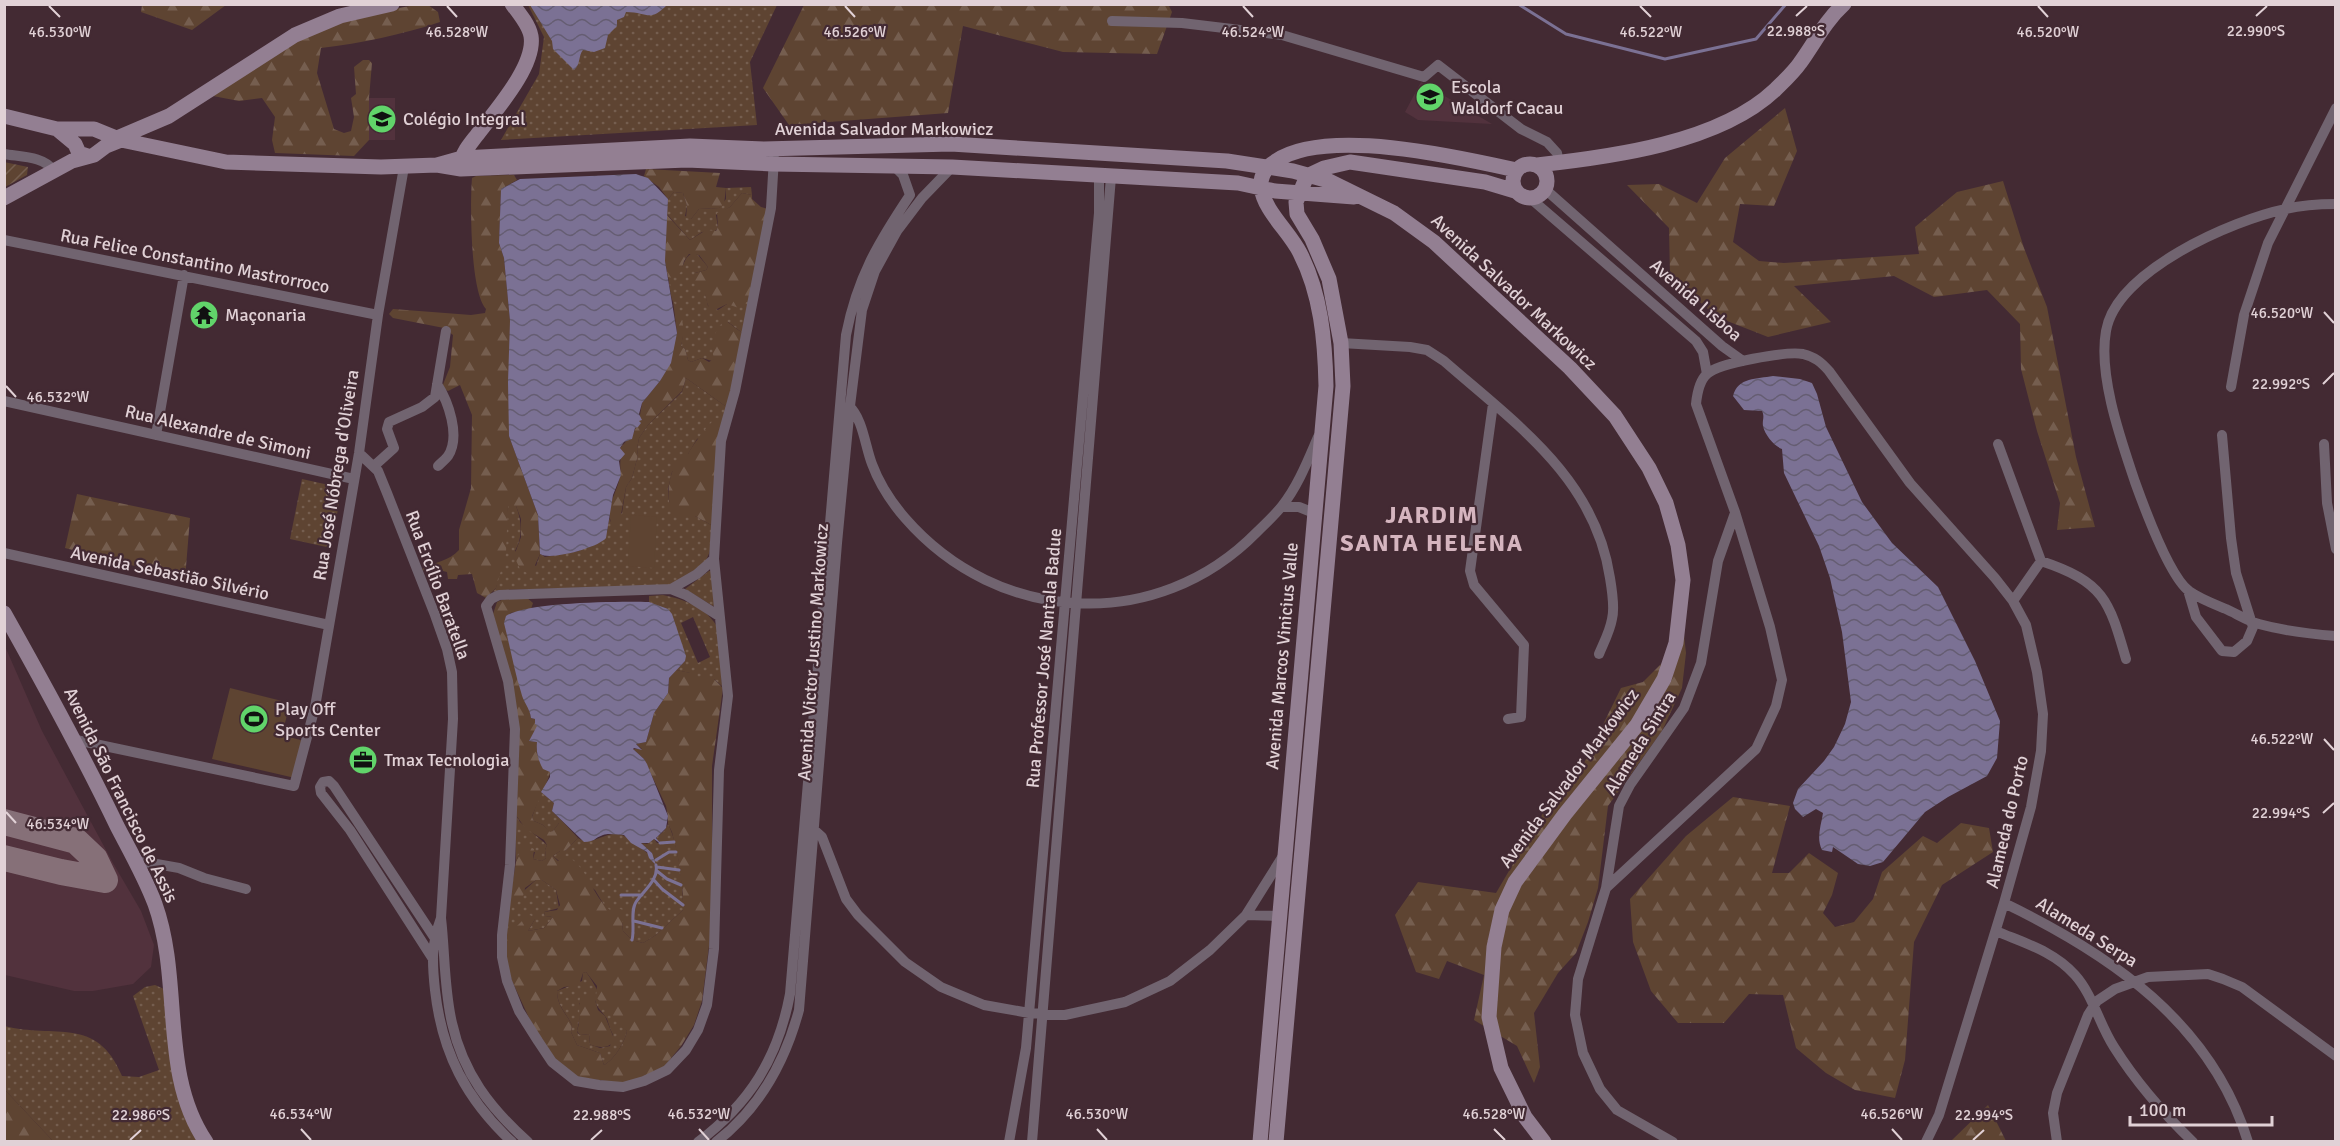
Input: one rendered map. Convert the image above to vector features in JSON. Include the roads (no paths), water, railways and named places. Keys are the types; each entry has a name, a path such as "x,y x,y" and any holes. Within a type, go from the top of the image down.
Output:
{"street":[{"path":"4,198 77,159 147,127 214,88 275,46 296,35 340,16 392,4"},
{"path":"1515,191 1512,180 1516,170 1526,164 1566,162 1662,144 1707,131 1743,113 1774,91 1799,65 1826,25 1844,4"},
{"path":"461,163 514,85 527,61 532,46 531,33 514,6"},
{"path":"1112,21 1182,23 1282,35 1424,77 1438,65 1521,129 1547,142 1566,162"},
{"path":"2231,387 2244,315 2268,243 2336,108"},
{"path":"4,116 57,129 94,129 103,138 95,152"},
{"path":"147,127 143,136 150,145"},
{"path":"57,129 75,144 79,153 95,152"},
{"path":"60,168 82,129"},
{"name":"Avenida Salvador Markowicz","path":"100,133 118,140 241,164 404,167 690,146 894,166 952,167 1222,182 1275,191 1363,197"},
{"name":"Avenida Salvador Markowicz","path":"774,156 951,144 1227,161 1267,167 1329,181 1394,213 1434,242 1570,368 1616,416 1649,468 1666,503 1678,545 1683,580 1676,643 1664,679 1637,725 1565,814 1515,882 1502,910 1494,947 1489,1017 1501,1068 1525,1117 1544,1142"},
{"path":"1261,188 1261,177 1267,167 1283,156 1299,149 1333,144 1412,150 1516,170"},
{"path":"4,154 39,160 60,168"},
{"path":"719,616 686,595 671,589 499,595 491,599 486,606 508,681 515,729 510,865 502,935 502,957 507,981 519,1011 552,1062 576,1081 623,1087 644,1081 667,1070 686,1050 698,1030 707,1005 714,949 719,770 728,696 714,559 721,441 735,391 771,208 774,156"},
{"path":"1157,179 1166,170 1159,158"},
{"path":"1299,193 1307,176 1324,168 1350,162 1485,182 1530,198 1536,197 1566,162"},
{"path":"1537,165 1545,172 1548,184"},
{"path":"894,166 903,175 910,195 922,198"},
{"name":"Rua José Nóbrega d'Oliveira","path":"76,740 294,786 315,707 404,167"},
{"name":"Avenida Victor Justino Markowicz","path":"845,405 862,310 875,271 897,231 922,198 952,167"},
{"name":"Rua Professor José Nantala Badue","path":"1032,1142 1099,213 1105,177"},
{"path":"1222,182 1241,189 1266,204"},
{"name":"Avenida Lisboa","path":"1548,184 1627,263 1743,362"},
{"name":"Avenida Marcos Vinicius Valle","path":"1260,1142 1326,386 1323,333 1313,286 1300,253 1266,204 1261,188"},
{"name":"Avenida Marcos Vinicius Valle","path":"1276,1142 1343,386 1341,343 1329,279 1312,239 1297,214 1296,202 1299,193"},
{"name":"Avenida Victor Justino Markowicz","path":"698,1142 733,1113 751,1092 764,1071 785,1023 809,828 845,405 846,335 866,267 883,235 910,195"},
{"name":"Avenida Lisboa","path":"1530,198 1696,341 1702,352 1707,374"},
{"path":"2222,435 2234,561 2253,627 2247,641 2234,652 2225,653 2196,618 2188,590 2169,563 2147,517 2118,432 2106,375 2106,331 2112,312 2126,293 2149,271 2181,251 2226,228 2284,209 2336,204"},
{"name":"Rua Felice Constantino Mastrorroco","path":"4,240 378,315"},
{"name":"Avenida Lisboa","path":"1616,274 1627,263"},
{"path":"156,435 184,275"},
{"path":"374,466 394,448 387,429 388,422 433,401 446,331"},
{"path":"1341,343 1427,350 1444,361 1554,460 1580,494 1597,527 1606,553 1613,617 1599,654"},
{"name":"Alameda do Porto","path":"1707,374 1720,366 1783,353 1801,353 1818,359 1830,371 1910,483 2013,601 2026,625 2037,672 2043,714 2041,751 2031,807 1996,931 1939,1115 1926,1142"},
{"path":"1673,1142 1617,1110 1600,1089 1583,1053 1575,1016 1578,979 1606,888 1756,749 1776,706 1782,680 1770,627 1735,512 1696,404 1697,392 1707,374"},
{"path":"437,384 450,408 452,428 451,449 448,456 438,466"},
{"path":"1326,386 1343,386"},
{"name":"Rua Alexandre de Simoni","path":"4,401 354,479"},
{"path":"1493,404 1470,571 1474,585 1524,645 1521,717 1508,719"},
{"path":"845,405 858,418 873,466 892,501 906,519 942,552 972,574 1041,599 1071,603 1121,602 1160,593 1210,571 1243,546 1282,507 1301,475 1320,435"},
{"path":"1998,444 2041,561"},
{"path":"2324,444 2327,503 2336,549"},
{"name":"Rua Ercílio Baratella","path":"358,453 374,466 387,493 435,615 452,672 453,719 441,918"},
{"path":"1282,507 1299,507 1314,513"},
{"name":"Alameda Sintra","path":"1606,888 1619,806 1630,785 1684,708 1701,663 1718,561 1735,512"},
{"name":"Avenida Sebastião Silvério","path":"4,553 328,625"},
{"path":"671,589 697,574 714,559"},
{"path":"2013,601 2041,561"},
{"path":"2041,561 2065,569 2086,580 2097,591 2110,608 2126,659"},
{"path":"2188,590 2252,621 2296,632 2336,636"},
{"name":"Rua Professor José Nantala Badue","path":"1009,1142 1026,1048 1071,603"},
{"name":"Avenida São Francisco de Assis","path":"4,613 76,740 154,903 171,973 177,1060 182,1090 194,1124 206,1142"},
{"path":"444,949 334,786 328,781 323,782 320,787 321,793 350,830 432,958 446,973"},
{"path":"809,828 826,846 846,900 905,962 941,987 984,1005 1043,1014 1065,1015 1125,1002 1170,981 1210,950 1246,915 1285,852"},
{"name":"Avenida Victor Justino Markowicz","path":"716,1142 767,1088 785,1054 795,1026 801,993 809,828"},
{"path":"134,860 179,868 204,878 246,889"},
{"name":"Alameda Serpa","path":"2004,903 2057,928 2102,956 2136,982 2169,1012 2195,1041 2221,1080 2243,1125 2248,1142"},
{"path":"1246,915 1279,916"},
{"path":"441,918 434,937 432,958 438,1017 449,1054 469,1093 512,1142"},
{"path":"441,918 451,1022 464,1062 473,1080 487,1099 528,1142"},
{"path":"1996,931 2049,953 2075,974 2113,1046 2156,1104 2193,1142"},
{"path":"2057,1142 2053,1113 2057,1093 2088,1015 2097,1001 2115,989 2148,977 2208,974 2242,987 2334,1057"}],"water":[{"path":"530,5 667,5 652,15 626,12 624,17 617,20 617,26 608,35 605,48 594,52 583,50 574,70 553,49 552,41"},
{"path":"636,174 648,178 668,199 665,261 677,333 671,363 642,403 639,414 642,420 635,428 632,439 624,442 620,448 625,454 619,461 621,475 613,495 606,538 602,542 574,552 546,556 540,554 538,515 509,436 510,321 504,258 499,243 501,189 520,179"},
{"path":"1773,376 1800,379 1812,383 1826,427 1862,502 1892,543 1938,587 1975,661 2000,721 1997,758 1987,776 1925,812 1883,862 1870,866 1858,864 1833,847 1832,852 1822,850 1819,836 1823,813 1816,809 1803,817 1795,809 1793,803 1798,789 1834,747 1845,724 1851,702 1842,632 1830,578 1819,546 1784,473 1782,449 1773,443 1766,433 1762,411 1744,410 1733,396 1735,390 1744,382"},
{"path":"649,602 668,609 672,614 686,656 685,661 669,678 668,693 654,713 646,742 636,744 642,750 633,749 647,764 668,816 666,828 656,838 661,844 654,839 649,843 641,843 652,853 656,865 647,852 631,843 624,835 605,834 592,841 584,842 552,811 554,803 541,792 550,777 550,772 543,769 537,753 537,742 529,741 537,726 522,696 504,623 506,616 516,611 552,605"}],"waterway":[{"path":"1518,4 1566,34 1665,59 1756,39 1786,4"},
{"path":"660,843 674,842"},
{"path":"656,860 669,852 676,852"},
{"path":"632,940 634,906 653,880 656,865"},
{"path":"657,867 679,870"},
{"path":"657,871 667,879 681,885"},
{"path":"653,879 683,905"},
{"path":"621,895 642,895"},
{"path":"634,921 662,928"}],"place":[{"name":"Escola Waldorf Cacau","path":"1430,97"},
{"name":"Colégio Integral","path":"382,119"},
{"name":"Maçonaria","path":"204,315"},
{"name":"Play Off Sports Center","path":"254,719"},
{"name":"Tmax Tecnologia","path":"363,760"}],"district":[{"name":"JARDIM SANTA HELENA","path":"1432,529"}]}
